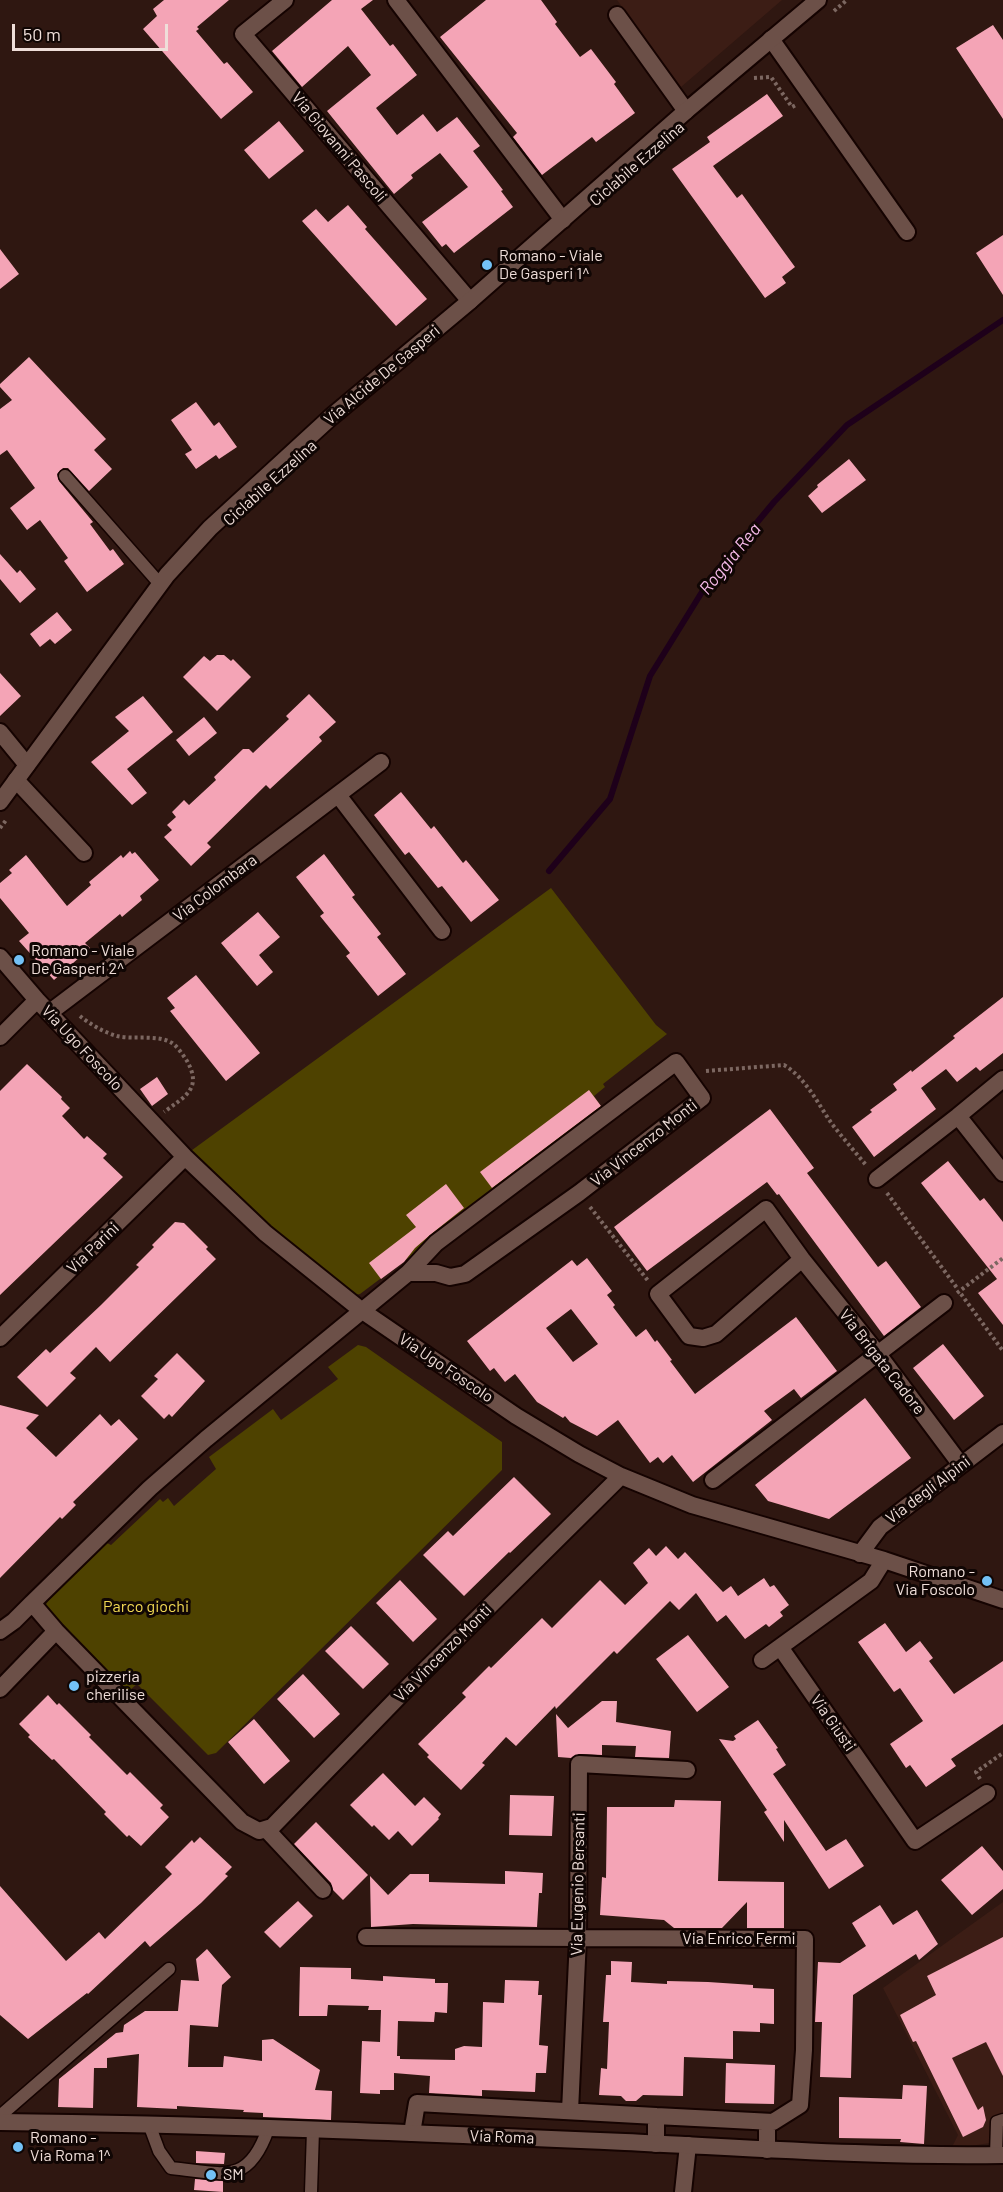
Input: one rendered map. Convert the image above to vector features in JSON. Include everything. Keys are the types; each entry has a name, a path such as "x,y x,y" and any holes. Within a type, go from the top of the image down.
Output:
{"street":[{"name":"Via Giovanni Pascoli","path":"285,0 243,34 470,301"},
{"path":"396,0 563,220"},
{"name":"Via Alcide De Gasperi","path":"0,802 21,785 27,765 160,584 210,528 331,417 470,301 686,111 818,0"},
{"path":"617,15 686,111"},
{"path":"771,39 907,231"},
{"path":"0,732 27,765"},
{"name":"Via Colombara","path":"49,1013 381,762"},
{"path":"21,785 84,853"},
{"path":"338,795 442,931"},
{"name":"Via Ugo Foscolo","path":"0,957 37,1000 185,1158 265,1233 361,1310 516,1416 621,1476 692,1505 884,1560 1003,1600"},
{"path":"0,1037 37,1000"},
{"name":"Via Vincenzo Monti","path":"0,1631 14,1621 150,1488 408,1273 436,1243 676,1062 702,1098 579,1193 465,1274 450,1277 429,1272 408,1273"},
{"path":"877,1179 1003,1079"},
{"path":"958,1116 1003,1173"},
{"name":"Via Parini","path":"0,1338 185,1158"},
{"name":"Via Brigata Cadore","path":"658,1294 766,1209 961,1465"},
{"path":"436,1243 433,1253 442,1274"},
{"path":"658,1294 688,1336 703,1338 716,1334 802,1259"},
{"path":"713,1480 944,1303"},
{"name":"Via degli Alpini","path":"860,1554 880,1527 1003,1433"},
{"name":"Via Vincenzo Monti","path":"266,1829 272,1827 413,1682 621,1476"},
{"path":"762,1660 871,1581 884,1560"},
{"path":"32,1603 56,1631 242,1822 259,1831 266,1829 323,1890"},
{"path":"0,1689 56,1631"},
{"name":"Via Giusti","path":"780,1647 915,1841 987,1793"},
{"name":"Via Eugenio Bersanti","path":"570,2111 578,1938 579,1764 687,1770"},
{"name":"Via Enrico Fermi","path":"366,1937 805,1939 804,2050 800,2105 773,2122 656,2116"},
{"path":"412,2133 417,2103 656,2116 656,2144"},
{"name":"Via Roma","path":"0,2122 149,2124 412,2133 927,2156 1000,2155"},
{"path":"767,2122 767,2150"},
{"path":"683,2192 688,2145"}],"lane":[{"path":"64,476 160,584"},
{"path":"0,2116 169,1969"},
{"path":"1000,2155 997,2122 1003,2120"},
{"path":"149,2124 159,2151 171,2168 229,2174 243,2169 261,2148 268,2129"},
{"path":"311,2192 313,2130"}],"path":[{"path":"831,14 847,0"},
{"path":"748,84 756,77 771,77 792,107 810,94"},
{"path":"0,828 21,785"},
{"path":"66,1001 85,1020 105,1032 118,1036 171,1042 182,1055 193,1073 192,1089 151,1121"},
{"path":"579,1193 658,1294"},
{"path":"944,1303 1003,1258"},
{"path":"987,1793 976,1772 1003,1753"}],"shaded area":[{"path":"617,0 782,0 681,87"},
{"path":"1003,1902 1003,2141 951,2149 958,2135 883,1988"}],"green space":[{"path":"551,888 656,1025 667,1034 603,1084 605,1087 594,1096 604,1111 360,1294 355,1295 300,1259 188,1153"},
{"name":"Parco giochi","path":"358,1345 366,1347 502,1442 502,1470 216,1753 208,1755 137,1684 123,1696 43,1609 48,1601 107,1543 111,1545 160,1499 163,1502 168,1498 174,1506 216,1469 209,1457 273,1409 281,1420 338,1379 328,1367"}],"building":[{"path":"164,0 229,0 197,27 199,29 196,31 224,64 227,62 253,92 221,119 143,29 157,16 153,9"},
{"path":"332,0 373,0 361,9 390,46 393,44 417,75 376,108 397,135 423,114 437,132 457,117 480,146 473,151 513,207 454,253 446,244 442,247 422,222 468,187 440,153 411,175 413,178 394,194 327,111 371,75 348,46 302,87 272,51"},
{"path":"486,0 541,0 557,22 555,24 580,57 591,49 616,82 614,84 635,113 596,142 592,137 542,175 513,137 517,133 440,37"},
{"path":"993,25 1003,40 1003,119 956,48"},
{"path":"767,94 783,116 713,166 737,198 742,194 795,267 782,277 786,283 765,298 672,169 710,142 707,137"},
{"path":"279,121 304,151 269,179 244,150"},
{"path":"348,205 367,227 365,229 427,299 396,326 302,221 316,209 328,222"},
{"path":"1003,235 1003,295 976,253"},
{"path":"0,249 19,274 0,289"},
{"path":"29,357 106,439 94,450 112,469 89,491 68,468 63,468 57,474 59,481 93,522 90,524 110,551 113,549 124,564 87,592 64,561 68,558 40,520 27,530 10,508 35,488 7,450 0,455 0,409 12,400 0,384"},
{"path":"196,402 214,426 219,422 237,447 219,459 216,455 196,469 185,454 192,450 171,420"},
{"path":"849,459 866,480 822,513 808,496 818,487 817,485"},
{"path":"0,554 17,573 20,570 36,589 20,603 0,579"},
{"path":"57,612 72,630 55,644 50,639 40,647 30,634"},
{"path":"217,655 224,655 231,661 233,659 251,677 217,711 183,677 204,656 210,661"},
{"path":"0,673 21,696 0,716"},
{"path":"309,694 336,722 319,737 322,741 270,789 266,785 207,843 211,847 191,866 164,837 172,830 167,825 176,817 172,812 184,800 189,805 216,780 214,777 243,749 249,749 253,753 289,719 286,716"},
{"path":"143,696 173,732 127,769 147,793 132,805 91,762 129,731 115,717"},
{"path":"204,717 217,733 189,756 176,740"},
{"path":"401,792 431,829 434,826 463,863 466,860 499,900 471,922 442,886 438,888 409,852 405,855 374,815"},
{"path":"130,851 132,854 135,852 159,880 140,896 142,900 122,917 120,914 85,943 90,948 54,980 19,941 29,933 0,898 0,883 12,873 9,870 26,855 67,906 91,885 89,882 121,855 123,858"},
{"path":"324,854 355,895 352,897 381,934 377,937 406,974 378,996 346,956 350,953 320,916 324,913 296,877"},
{"path":"258,912 280,937 259,955 273,972 257,986 221,943"},
{"path":"196,975 260,1053 226,1081 170,1011 175,1008 167,998"},
{"path":"1003,997 1003,1053 980,1071 976,1067 957,1082 946,1069 921,1088 936,1109 874,1157 852,1127 897,1090 893,1084 955,1038 953,1036"},
{"path":"27,1064 62,1097 61,1099 70,1108 62,1116 84,1139 87,1136 107,1154 103,1158 123,1177 0,1295 0,1091"},
{"path":"157,1077 168,1094 152,1106 140,1089"},
{"path":"589,1090 601,1106 492,1188 480,1172"},
{"path":"770,1109 814,1168 807,1173 878,1267 886,1261 921,1307 884,1336 779,1194 777,1195 767,1182 647,1271 614,1227"},
{"path":"948,1161 980,1201 984,1198 1003,1222 1003,1325 978,1293 997,1279 921,1183"},
{"path":"446,1184 464,1208 415,1248 404,1262 381,1279 369,1263 416,1227 406,1215"},
{"path":"175,1222 184,1223 208,1247 206,1249 216,1259 110,1362 96,1347 70,1373 76,1378 47,1407 17,1377 46,1349 50,1353 101,1305 139,1267 136,1265"},
{"path":"587,1258 612,1291 607,1295 615,1305 613,1307 636,1337 646,1329 655,1342 657,1340 695,1394 796,1317 837,1371 801,1398 794,1389 764,1411 772,1420 693,1482 672,1455 663,1463 658,1457 650,1463 618,1420 597,1436 537,1402 515,1374 505,1382 494,1368 490,1371 467,1341 572,1260 577,1266","holes":["571,1309 598,1344 573,1362 546,1328"]},
{"path":"943,1344 984,1396 954,1420 913,1368"},
{"path":"177,1353 205,1381 172,1417 169,1414 164,1419 141,1396 158,1379 154,1376"},
{"path":"865,1398 911,1458 829,1519 768,1501 755,1485"},
{"path":"0,1405 39,1415 26,1428 56,1457 100,1414 111,1426 119,1419 138,1439 73,1502 76,1505 62,1519 60,1517 0,1578"},
{"path":"514,1477 551,1514 464,1596 423,1555 448,1531 453,1536"},
{"path":"666,1546 678,1559 685,1552 723,1592 731,1586 738,1596 764,1578 770,1587 774,1585 789,1605 780,1612 783,1616 769,1627 766,1624 745,1639 726,1615 717,1622 696,1593 679,1610 670,1601 617,1654 614,1651 556,1709 555,1706 516,1746 506,1737 482,1763 485,1765 461,1790 427,1757 429,1755 418,1744 466,1697 462,1693 542,1618 552,1628 600,1580 625,1605 648,1583 633,1563 649,1548 656,1556"},
{"path":"400,1580 437,1619 413,1642 376,1603"},
{"path":"885,1623 906,1652 920,1641 933,1658 929,1661 954,1694 1003,1661 1003,1724 951,1759 956,1766 926,1787 910,1765 906,1768 890,1744 923,1721 900,1688 894,1692 858,1642"},
{"path":"351,1626 389,1664 363,1689 325,1651"},
{"path":"688,1635 729,1687 697,1712 656,1659"},
{"path":"303,1674 340,1714 314,1738 277,1699"},
{"path":"48,1695 91,1735 89,1737 127,1775 130,1772 163,1805 160,1808 169,1817 141,1846 129,1835 127,1837 104,1814 106,1812 54,1759 52,1760 28,1737 30,1735 19,1724"},
{"path":"602,1701 617,1701 616,1722 671,1731 669,1758 635,1757 636,1746 602,1745 602,1755 580,1754 571,1758 558,1757 556,1714 568,1728"},
{"path":"254,1719 290,1761 264,1784 228,1742"},
{"path":"758,1720 778,1748 776,1749 786,1765 773,1774 826,1851 846,1839 864,1866 829,1889 784,1820 784,1842 764,1812 767,1810 719,1739 733,1741 736,1739 734,1736"},
{"path":"383,1773 415,1806 424,1797 441,1814 439,1819 412,1846 398,1831 389,1840 350,1805"},
{"path":"510,1795 554,1796 552,1836 509,1835"},
{"path":"675,1800 721,1801 718,1881 784,1882 784,1928 747,1928 747,1902 722,1928 674,1928 664,1920 600,1915 602,1877 606,1878 607,1807 674,1807"},
{"path":"316,1822 368,1875 343,1900 333,1890 331,1883 294,1844"},
{"path":"200,1837 232,1867 225,1874 228,1876 201,1903 150,1947 145,1941 88,1994 28,2039 0,2015 0,1886 66,1961 99,1932 105,1939 172,1874 165,1867 192,1840 194,1843"},
{"path":"982,1846 1003,1871 1003,1889 972,1915 941,1880"},
{"path":"505,1871 543,1873 537,1927 413,1924 371,1927 370,1876 388,1895 410,1874 429,1874 429,1882 505,1884"},
{"path":"298,1901 313,1916 280,1948 264,1932"},
{"path":"880,1905 893,1925 917,1910 938,1944 919,1960 916,1954 853,1995 851,2078 820,2077 822,2022 815,2022 818,1962 840,1963 866,1946 852,1923"},
{"path":"1003,1937 1003,2076 986,2042 952,2058 978,2110 983,2106 986,2120 983,2127 963,2137 916,2041 913,2042 900,2015 936,1995 927,1976"},
{"path":"207,1949 231,1977 222,1985 218,2027 190,2025 188,2067 223,2067 224,2056 262,2061 262,2040 273,2039 320,2070 315,2090 332,2091 331,2120 263,2117 263,2113 243,2112 244,2110 177,2106 177,2109 137,2107 139,2054 107,2058 107,2068 94,2068 93,2108 58,2107 59,2079 116,2033 123,2032 124,2025 145,2011 178,2011 181,1980 199,1981 196,1959"},
{"path":"611,1961 632,1962 631,1982 667,1984 667,1981 708,1982 774,1989 774,2024 760,2023 760,2032 733,2031 733,2059 684,2057 683,2096 643,2095 636,2101 626,2101 621,2096 599,2095 601,2068 607,2069 609,2022 603,2022 606,1975 611,1975"},
{"path":"300,1967 351,1968 351,1979 383,1981 383,1976 435,1979 435,1983 448,1983 447,2013 435,2012 434,2022 398,2021 397,2056 400,2056 400,2059 455,2060 455,2049 464,2046 482,2047 483,2002 504,2003 505,1980 539,1981 538,1995 542,1995 539,2045 548,2046 546,2073 536,2073 535,2092 482,2090 482,2096 429,2093 430,2076 394,2073 394,2090 380,2090 380,2094 360,2093 362,2041 380,2042 381,2010 368,2010 369,2006 328,2005 327,2016 299,2016"},
{"path":"726,2063 775,2065 774,2104 725,2103"},
{"path":"903,2085 927,2086 924,2144 900,2142 901,2139 839,2138 839,2097 902,2099"},
{"path":"196,2151 225,2153 224,2164 196,2163"},
{"path":"195,2179 223,2181 223,2192 194,2190"}],"waterway":[{"name":"Roggia Rea","path":"549,871 610,799 650,676 710,579 774,502 847,425 1003,320"}],"place":[{"name":"Romano - Viale De Gasperi 1^","path":"487,265"},
{"name":"Romano - Viale De Gasperi 2^","path":"19,960"},
{"name":"Romano - Via Foscolo","path":"987,1581"},
{"name":"pizzeria cherilise","path":"74,1686"},
{"name":"Romano - Via Roma 1^","path":"18,2147"},
{"name":"SM","path":"211,2175"}]}
